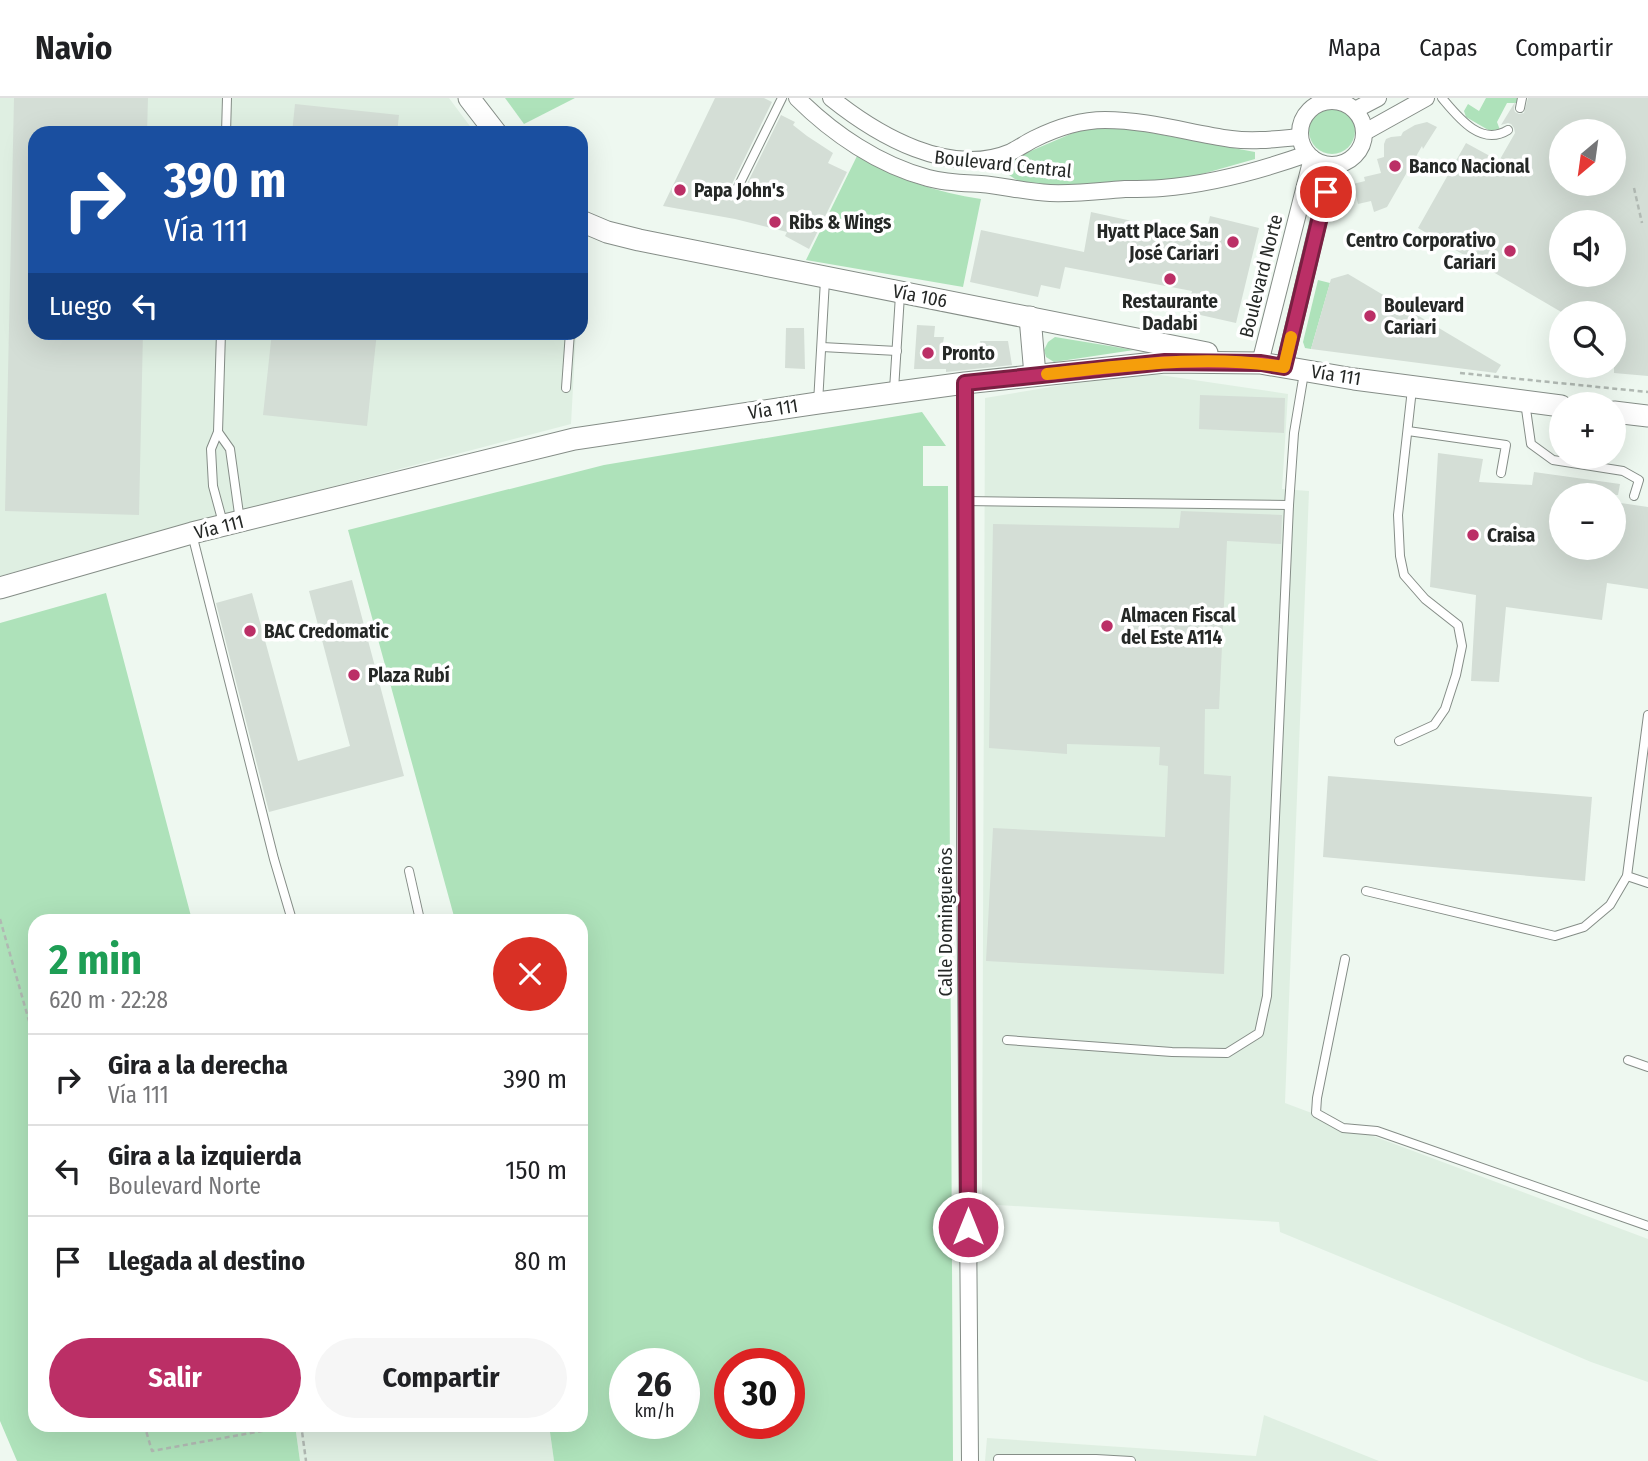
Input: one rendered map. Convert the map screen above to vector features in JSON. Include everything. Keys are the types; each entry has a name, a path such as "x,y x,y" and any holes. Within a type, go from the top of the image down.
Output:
{"main road":[{"path":"469,98 491,126"},
{"name":"Vía 106","path":"588,227 639,240 1261,363"},
{"path":"1030,317 1035,375"},
{"name":"Vía 111","path":"0,588 192,533 574,439 965,383 1165,362 1261,363 1549,404"},
{"path":"1626,413 1648,416"}],"street":[{"name":"Boulevard Central","path":"797,98 831,128 884,162 929,178 956,184 981,184 1052,193 1164,188 1210,180 1309,156"},
{"name":"Boulevard Central","path":"831,98 860,119 913,148 954,159 980,160 1011,152 1036,138 1071,124 1102,120 1125,120 1232,139 1300,137"},
{"path":"1356,110 1378,98"},
{"path":"1365,132 1426,98"},
{"path":"1326,99 1347,104 1356,110 1365,132 1358,152 1351,159 1332,165 1318,162 1309,156 1300,137 1300,127 1308,110 1326,99"},
{"name":"Boulevard Norte","path":"1261,363 1309,156"},
{"path":"980,160 981,184"},
{"path":"1294,369 1332,165"},
{"name":"Calle Domingueños","path":"965,383 965,858 970,1461"}],"lane":[{"path":"226,126 227,98"},
{"path":"737,189 782,98"},
{"path":"1441,98 1455,114 1480,133 1496,136 1508,130"},
{"path":"1520,108 1522,98"},
{"path":"818,402 825,277"},
{"path":"894,393 900,292"},
{"path":"221,340 218,432 211,450 213,486 232,524"},
{"path":"566,388 569,340"},
{"path":"822,347 897,351"},
{"path":"1007,1040 1227,1054 1259,1033 1267,996 1294,433 1294,369"},
{"path":"1399,741 1434,725 1445,709 1462,646 1458,625 1425,599 1404,575 1400,556 1398,515 1412,386"},
{"path":"1525,401 1531,444 1553,460 1623,471 1639,480 1634,496"},
{"path":"218,432 230,449 232,524"},
{"path":"1408,432 1506,446 1501,473"},
{"path":"965,501 1289,505"},
{"path":"192,533 290,914"},
{"path":"1366,891 1555,936 1584,927 1610,905 1627,876 1648,715"},
{"path":"409,871 419,914"},
{"path":"1627,876 1648,883"},
{"path":"1345,959 1316,1113 1343,1128 1377,1131 1648,1226"},
{"path":"1628,1060 1648,1068"},
{"path":"998,1459 1131,1461"}],"path":[{"path":"1634,188 1642,223"},
{"path":"1461,374 1648,393"},
{"path":"0,919 28,1017"},
{"path":"146,1432 152,1451 256,1432"},
{"path":"301,1432 306,1461"}],"shaded area":[{"path":"0,98 449,98 470,126 28,126 28,340 576,340 571,424 0,576"},
{"path":"1140,372 1288,394 1282,489 1309,491 1285,1103 1648,1239 1648,1382 1591,1362 1280,1232 1279,1222 982,1204 985,398"},
{"path":"1264,1415 1379,1461 985,1461 987,1438 1256,1456"},
{"path":"296,1432 550,1432 554,1461 300,1461"}],"green space":[{"path":"505,98 575,98 524,124"},
{"path":"1486,98 1518,98 1518,103 1507,103 1497,122 1500,130 1490,131 1466,117 1464,111 1468,104 1479,111"},
{"path":"1332,108 1348,115 1355,131 1348,147 1332,154 1316,147 1309,131 1316,115"},
{"path":"1120,127 1255,152 1255,159 1188,178 1060,190 1023,183 1009,175 1007,170 1012,159 1073,133 1090,128"},
{"path":"857,156 917,184 981,199 963,287 806,260"},
{"path":"1318,280 1330,283 1311,349 1305,348 1303,342"},
{"path":"1055,337 1134,350 1054,362 1046,357 1044,350 1048,342"},
{"path":"922,412 946,446 923,446 923,486 948,486 953,1461 554,1461 550,1432 588,1432 588,914 453,914 348,530 604,465"},
{"path":"106,593 190,914 28,914 28,1432 296,1432 300,1461 17,1461 0,1421 0,623"}],"building":[{"path":"14,98 148,98 147,126 28,126 28,340 143,340 139,515 5,511"},
{"path":"715,98 764,98 772,102 731,186 734,194 743,192 781,115 795,122 793,125 833,153 828,163 847,172 809,249 785,236 787,232 663,206"},
{"name":"Centro Corporativo Cariari","path":"1528,98 1648,98 1648,376 1626,374 1626,301 1549,301 1549,305 1418,228 1466,143 1499,161 1515,133 1511,124 1501,125 1515,102 1515,112 1524,113"},
{"path":"295,104 399,115 398,126 293,126"},
{"name":"Banco Nacional","path":"1427,122 1437,127 1423,149 1422,146 1387,207 1374,212 1371,201 1358,204 1353,184 1365,181 1364,177 1381,173 1377,159 1384,157 1386,139 1401,136 1415,125"},
{"path":"1091,212 1205,237 1210,216 1259,228 1236,323 1187,312 1192,291 1065,267 1060,289 1041,285 1038,297 970,282 981,230 1084,252"},
{"name":"Boulevard Cariari","path":"1348,274 1501,365 1496,373 1311,349 1331,279"},
{"path":"917,325 935,326 934,337 944,337 942,349 982,347 980,341 1008,341 1012,365 946,372 946,369 914,369"},
{"path":"786,328 804,328 805,369 785,368"},
{"path":"271,340 376,340 367,426 263,415"},
{"path":"1200,395 1285,398 1284,433 1199,429"},
{"path":"1438,453 1483,459 1479,482 1532,485 1534,472 1613,483 1549,483 1549,560 1626,560 1626,504 1648,507 1648,589 1607,583 1602,620 1506,607 1499,682 1471,681 1476,595 1430,587"},
{"path":"1181,511 1282,515 1281,544 1227,541 1219,709 1205,709 1204,774 1231,776 1224,974 986,961 993,828 1165,837 1168,766 1159,765 1160,747 1067,744 1067,754 989,748 993,524 1179,528"},
{"name":"Plaza Rubí","path":"352,580 404,776 269,812 216,603 252,593 298,761 350,746 309,591"},
{"path":"1328,776 1592,797 1585,881 1323,857"}],"slow traffic":[{"path":"1047,374 1165,362 1261,363 1284,367 1291,337"}],"place":[{"name":"Banco Nacional","path":"1395,166"},
{"name":"Papa John's","path":"680,190"},
{"name":"Ribs & Wings","path":"775,222"},
{"name":"Hyatt Place San José Cariari","path":"1233,242"},
{"name":"Centro Corporativo Cariari","path":"1510,251"},
{"name":"Restaurante Dadabi","path":"1170,279"},
{"name":"Boulevard Cariari","path":"1370,316"},
{"name":"Pronto","path":"928,353"},
{"name":"Craisa","path":"1473,535"},
{"name":"Almacen Fiscal del Este A114","path":"1107,626"},
{"name":"BAC Credomatic","path":"250,631"},
{"name":"Plaza Rubí","path":"354,675"}],"route":[{"path":"968,1227 965,383 1165,362 1261,363 1284,367 1326,192"}]}
